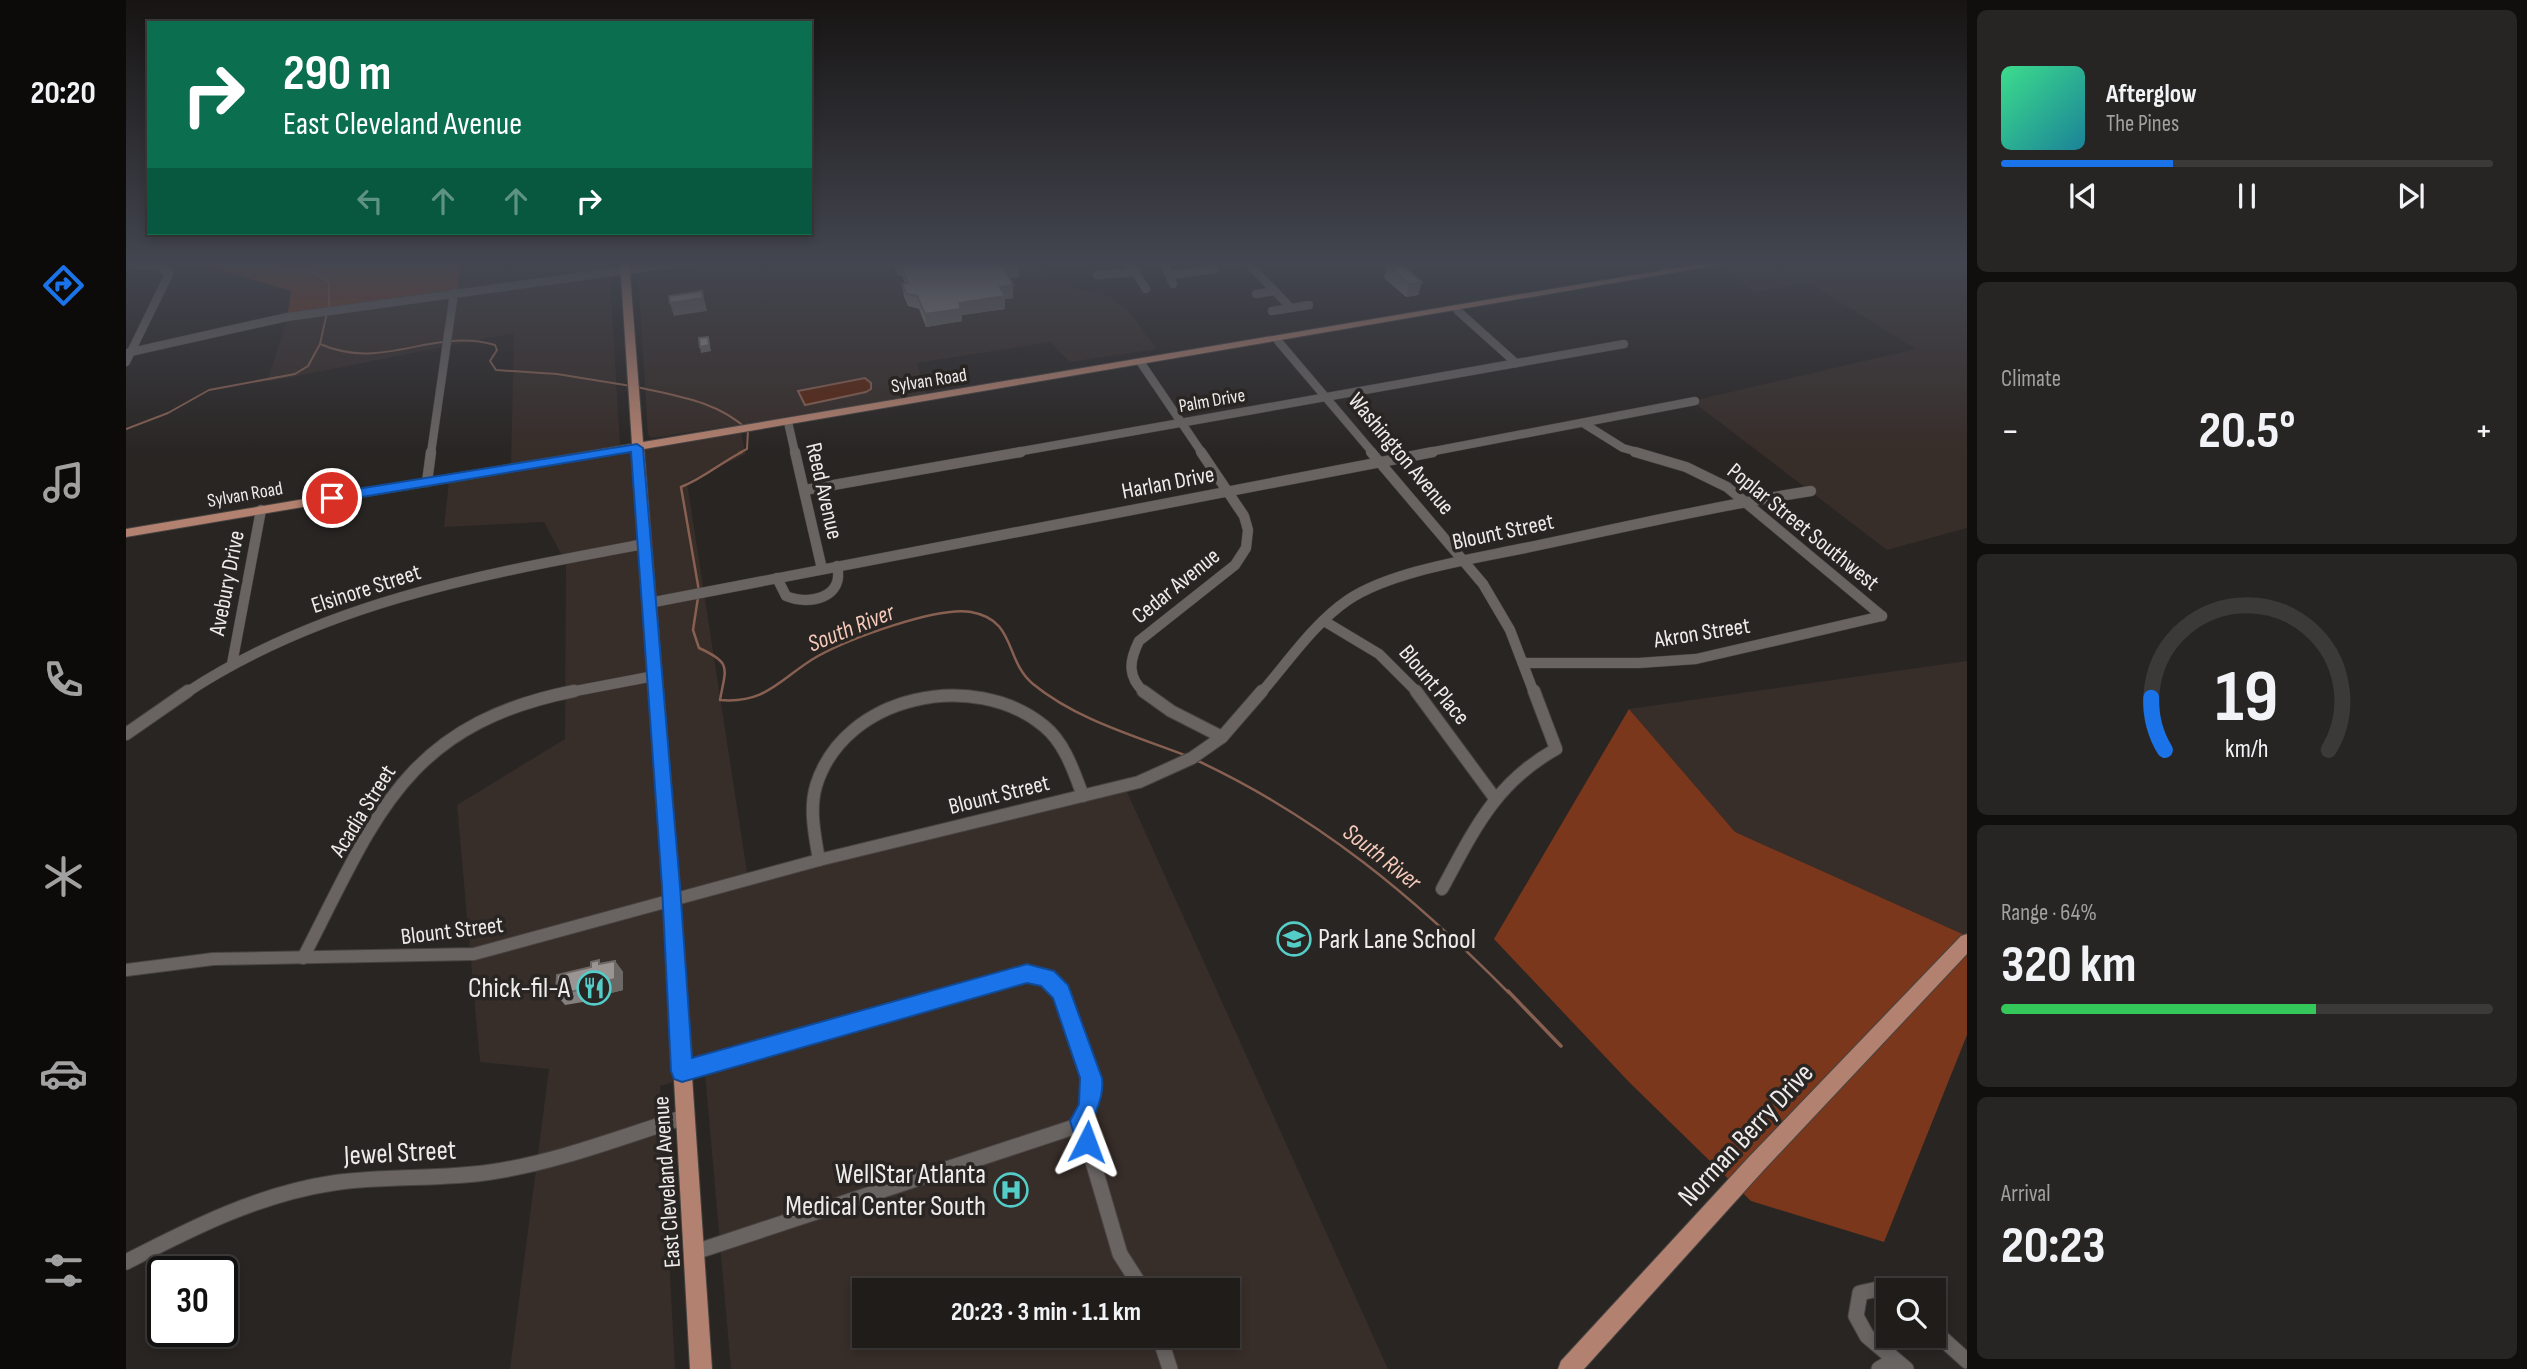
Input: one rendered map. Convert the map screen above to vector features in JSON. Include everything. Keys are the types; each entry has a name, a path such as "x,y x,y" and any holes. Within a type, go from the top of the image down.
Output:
{"main road":[{"name":"East Cleveland Avenue","path":"628,325 672,900 701,1369"},
{"name":"Sylvan Road","path":"126,533 1375,325"},
{"name":"Norman Berry Drive","path":"1569,1369 1765,1155 1967,942"}],"street":[{"path":"126,362 143,325"},
{"path":"128,353 248,325"},
{"path":"427,482 449,325"},
{"path":"1474,325 1517,363"},
{"name":"Washington Avenue","path":"1278,341 1383,461 1465,561 1498,607 1524,663 1556,749 1520,768 1494,797"},
{"name":"Palm Drive","path":"805,490 1624,344"},
{"name":"Cedar Avenue","path":"1141,363 1227,491 1248,525 1250,538 1245,552 1235,565 1139,641 1128,662 1132,679 1144,695 1222,737"},
{"name":"Harlan Drive","path":"649,603 1695,401"},
{"name":"Reed Avenue","path":"788,422 822,569"},
{"name":"Poplar Street Southwest","path":"1583,423 1623,448 1708,475 1746,501 1882,616"},
{"name":"Blount Street","path":"126,970 172,960 225,956 416,959 474,954 820,860 1083,796 1165,772 1196,756 1222,737 1324,621 1346,601 1373,585 1465,561 1746,501 1811,491"},
{"name":"Avebury Drive","path":"232,664 261,510"},
{"name":"Elsinore Street","path":"126,734 232,664 312,626 413,592 484,574 644,544"},
{"path":"777,578 786,596 798,601 811,601 836,587 839,578 838,566"},
{"name":"Akron Street","path":"1524,663 1639,663 1696,659 1882,616"},
{"name":"Blount Place","path":"1324,621 1364,642 1399,670 1494,797"},
{"name":"Acadia Street","path":"303,958 388,804 410,773 436,749 488,718 517,706 654,676"},
{"path":"820,860 812,802 818,778 830,756 848,734 869,718 894,706 922,698 948,694 976,696 1003,702 1026,712 1060,743 1083,796"},
{"path":"1441,888 1494,797"},
{"path":"682,1071 1027,973 1047,978 1061,992 1091,1078 1093,1092 1089,1109 1081,1121 1068,1130 695,1252"},
{"name":"Jewel Street","path":"126,1262 233,1210 275,1195 334,1183 443,1178 495,1172 685,1117"},
{"path":"1081,1121 1113,1234 1120,1254 1135,1278"},
{"path":"1876,1289 1860,1293 1854,1303 1854,1312 1876,1346"},
{"path":"1946,1342 1967,1361"},
{"path":"1163,1348 1170,1369"},
{"path":"1877,1348 1893,1366"}],"shaded area":[{"path":"285,325 613,325 620,445 511,464 514,333 267,382"},
{"path":"641,325 1139,325 1157,349 1070,362 1050,342 917,363 927,395 652,438 648,435"},
{"path":"1877,325 1967,325 1967,528 1887,550 1692,401 1916,349"},
{"path":"865,378 871,383 871,389 866,392 805,405 798,391"},
{"path":"741,433 746,454 687,482 749,885 1123,783 1388,1369 731,1369 705,1073 660,1086 675,1369 510,1369 549,1069 480,1062 457,805 565,739 566,563 544,522 444,527 449,482"},
{"path":"1967,661 1967,936 1735,832 1629,709"},
{"path":"1629,709 1735,832 1967,936 1967,1035 1884,1242 1751,1201 1630,1083 1494,939"}],"building":[{"path":"708,337 709,345 700,347 699,338"},
{"path":"599,960 599,964 615,961 615,979 599,983 599,987 556,994 557,975 591,967 591,962"}],"waterway":[{"name":"South River","path":"320,344 324,325"},
{"name":"South River","path":"320,344 343,351 365,353 449,341 471,341 495,345 497,350 490,361 496,370 557,374 631,386"},
{"path":"126,429 168,413 209,390 295,374 308,366 320,344"},
{"name":"South River","path":"637,387 696,401 736,420 748,430 747,449 739,453"},
{"name":"South River","path":"742,452 681,487 699,591 693,630 699,648 717,658 724,667 720,700 750,698 762,693 818,656 893,625 937,614 971,612 986,616 996,623 1024,674 1050,697 1107,726 1187,756"},
{"name":"South River","path":"1196,760 1284,807 1363,862 1437,924 1509,993"},
{"name":"South River","path":"1508,991 1561,1046"}],"place":[{"name":"Park Lane School","path":"1294,939"},
{"name":"Chick-fil-A","path":"594,988"},
{"name":"WellStar Atlanta Medical Center South","path":"1011,1190"}],"route":[{"path":"332,498 637,448 671,886 682,1071 1027,973 1047,978 1061,992 1091,1078 1093,1092 1089,1109 1081,1121 1087,1142"}]}
